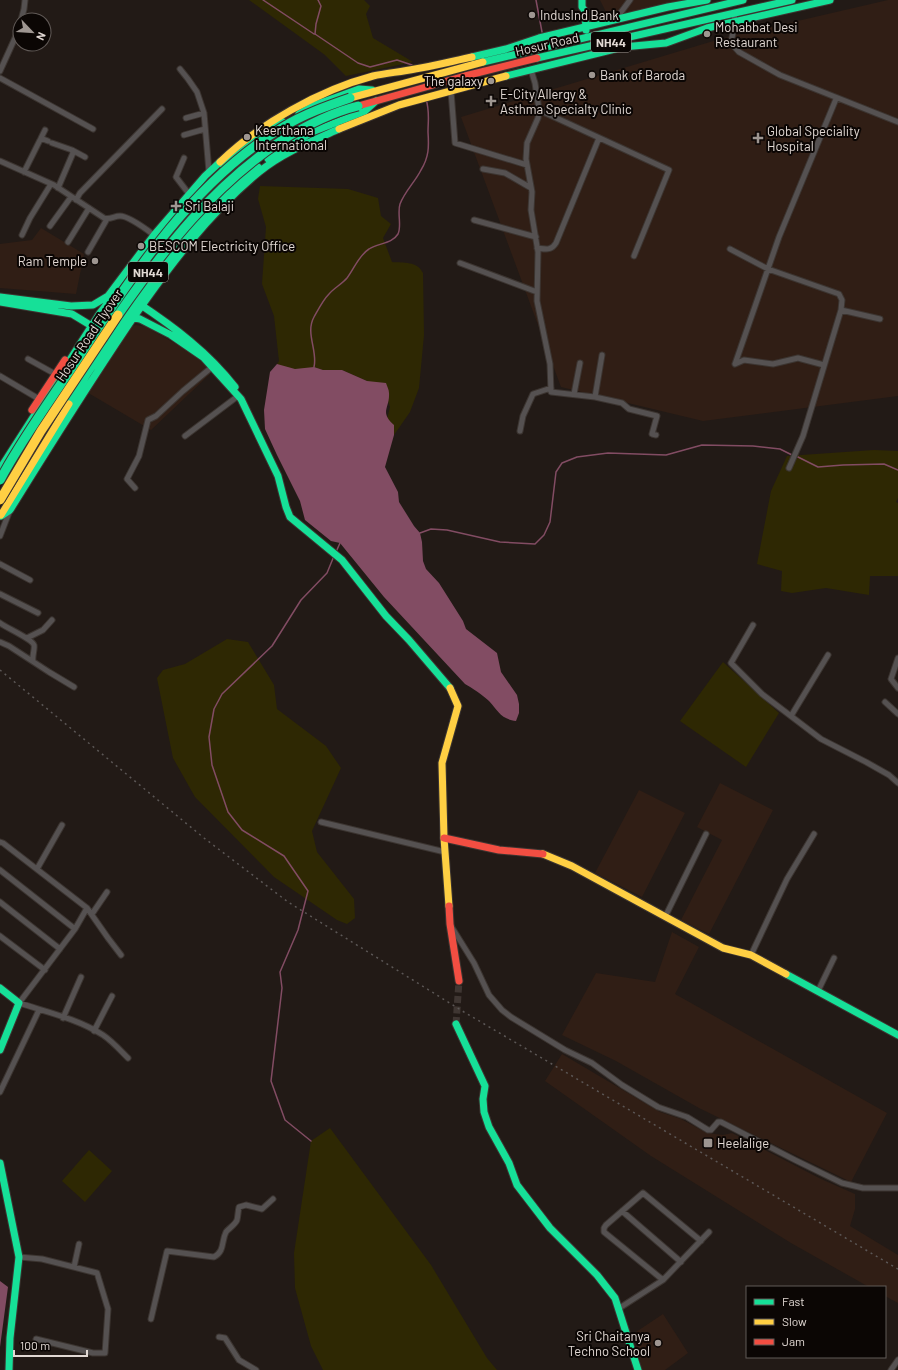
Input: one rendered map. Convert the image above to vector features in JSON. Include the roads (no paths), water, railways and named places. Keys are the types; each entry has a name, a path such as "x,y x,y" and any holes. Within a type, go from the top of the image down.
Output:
{"main road":[{"path":"582,0 582,7 585,11"},
{"path":"586,0 586,37"},
{"path":"0,297 71,306 93,305 110,297 209,172 270,123 301,105 342,86 374,76 424,71 506,49 539,38 668,7 707,0"},
{"name":"Hosur Road","path":"374,90 417,79 424,71 586,37 744,0"},
{"name":"Hosur Road","path":"378,100 518,63 735,18 792,0"},
{"path":"139,304 208,220 259,172 274,161 292,151 351,123 399,105 531,70 623,47 666,43 735,18 830,0"},
{"path":"0,469 90,324 154,235 231,155 270,130 316,106 359,89 374,90"},
{"name":"Hosur Road Flyover","path":"0,480 35,422 122,292 185,211 224,173 259,144 283,127 311,113 374,90"},
{"path":"0,516 10,510 115,340 188,235 235,186 266,161 312,132 365,111 378,100"},
{"name":"Hosur Road Flyover","path":"0,500 48,421 131,296 154,264 199,210 230,180 282,140 330,114 378,100"},
{"path":"191,196 209,212"},
{"path":"110,297 139,304 206,354 230,379 278,476 290,517 342,560 386,616 448,684 458,706 442,763 444,838 450,924 459,981"},
{"path":"0,302 72,314 115,340"},
{"path":"130,317 140,319 171,336 202,357 239,397"},
{"path":"0,460 39,399 68,363 90,324"},
{"path":"0,516 86,375 115,340"},
{"path":"68,363 86,375"},
{"path":"444,838 499,850 543,854 572,866 723,948 751,955 898,1035"},
{"path":"0,988 19,1003 0,1050"},
{"path":"456,1024 485,1086 483,1099 484,1112 489,1127 509,1163 517,1186 550,1228 596,1275 615,1298 638,1370"},
{"path":"0,1163 19,1257 10,1338 9,1370"}],"street":[{"path":"23,12 25,0"},
{"path":"616,19 630,0"},
{"path":"735,18 731,43 739,52 780,75 836,99 898,122"},
{"path":"0,71 12,45"},
{"path":"180,69 197,92 204,113 209,172"},
{"path":"531,70 535,83 539,110 538,118 527,143 527,165 531,188 531,210 537,248 538,307 550,364 551,392 595,397 622,403 629,409 657,416 652,434 656,435"},
{"path":"0,78 93,129"},
{"path":"450,91 455,143 527,165"},
{"path":"824,365 798,358 774,364 744,360 736,364 779,237 836,99"},
{"path":"50,226 74,198 162,108"},
{"path":"539,110 669,170 634,256"},
{"path":"186,118 204,113"},
{"path":"24,172 45,130"},
{"path":"184,136 205,130"},
{"path":"41,138 72,150 85,157"},
{"path":"537,248 553,248 556,243 599,138"},
{"path":"58,188 72,157 72,150"},
{"path":"184,158 176,177 191,196"},
{"path":"0,161 51,184 108,219"},
{"path":"483,169 505,173 531,188"},
{"path":"22,235 30,218 51,184"},
{"path":"68,242 89,208"},
{"path":"88,252 108,219 119,216 127,218 154,235"},
{"path":"474,220 536,237"},
{"path":"730,249 768,269 839,294 842,300 841,310 803,436 789,468"},
{"path":"460,263 537,292"},
{"path":"841,310 880,319"},
{"path":"595,397 602,355"},
{"path":"28,359 57,376"},
{"path":"574,394 580,363"},
{"path":"135,488 127,479 139,456 148,420 156,416 212,367"},
{"path":"0,376 39,399"},
{"path":"520,431 523,416 533,394 551,388"},
{"path":"185,436 239,397"},
{"path":"0,536 10,510"},
{"path":"0,564 30,580"},
{"path":"0,594 38,613"},
{"path":"27,638 42,630 52,620"},
{"path":"0,623 33,643 33,661"},
{"path":"753,624 731,663 762,694 821,739 866,762 898,783"},
{"path":"0,642 9,646 74,687"},
{"path":"791,716 828,655"},
{"path":"898,658 891,679 898,688"},
{"path":"885,702 898,714"},
{"path":"321,822 445,852"},
{"path":"37,869 62,825"},
{"path":"665,917 706,834"},
{"path":"751,955 787,879 814,834"},
{"path":"0,842 87,908 121,955"},
{"path":"0,870 74,929"},
{"path":"92,914 107,892"},
{"path":"0,902 60,949"},
{"path":"87,908 45,970 19,1003 77,1022 103,1036 128,1058"},
{"path":"450,924 474,963 490,995 502,1010 521,1024 565,1050 592,1063 622,1085 658,1107 687,1117 708,1130 711,1130 718,1122 721,1122 842,1183 863,1188 898,1188"},
{"path":"0,936 45,970"},
{"path":"818,991 834,958"},
{"path":"63,1018 81,976"},
{"path":"94,1031 112,996"},
{"path":"0,1092 39,1010"},
{"path":"662,1280 604,1232 606,1225 643,1193 702,1241"},
{"path":"151,1319 167,1251 214,1256 223,1248 227,1230 236,1221 239,1207 246,1205 262,1209 273,1200"},
{"path":"622,1211 681,1262"},
{"path":"618,1309 662,1280 702,1241 709,1232"},
{"path":"74,1267 79,1244"},
{"path":"19,1257 42,1259 97,1273 108,1309 105,1353 93,1354 36,1339"},
{"path":"219,1337 225,1338 239,1360 256,1370"},
{"path":"891,1370 898,1361"}],"waterway":[{"path":"263,0 314,34"},
{"path":"318,0 321,6 315,34 358,63 370,67 397,60 412,65 414,68"},
{"path":"536,0 542,32"},
{"path":"314,367 315,361 311,329 314,317 323,302 327,296 347,278 359,258 365,252 373,247 389,242 398,234 400,227 400,204 419,174 427,156 428,108 426,99"},
{"path":"420,533 431,529 447,530 500,542 535,544 544,535 550,522 556,472 562,463 577,457 608,453 666,455 702,445 753,446 780,449 792,455"},
{"path":"796,456 818,467 884,464 898,470"},
{"path":"336,552 340,543"},
{"path":"311,1141 285,1120 271,1081 282,988 280,972 298,930 308,891 284,856 242,830 228,812 212,765 209,737 214,709 222,694 272,646 301,600 327,573 334,556"}],"tunnel":[{"path":"456,1024 459,981"}],"railway":[{"path":"0,670 204,838 288,902 464,1012 898,1269"}],"place":[{"name":"IndusInd Bank","path":"532,15"},
{"name":"Mohabbat Desi Restaurant","path":"707,34"},
{"name":"Bank of Baroda","path":"592,75"},
{"name":"The galaxy","path":"491,81"},
{"name":"E-City Allergy & Asthma Specialty Clinic","path":"491,101"},
{"name":"Keerthana International","path":"247,137"},
{"name":"Global Speciality Hospital","path":"758,138"},
{"name":"Sri Balaji","path":"176,206"},
{"name":"BESCOM Electricity Office","path":"141,246"},
{"name":"Ram Temple","path":"95,261"},
{"name":"Heelalige","path":"708,1143"},
{"name":"Sri Chaitanya Techno School","path":"658,1343"}]}
